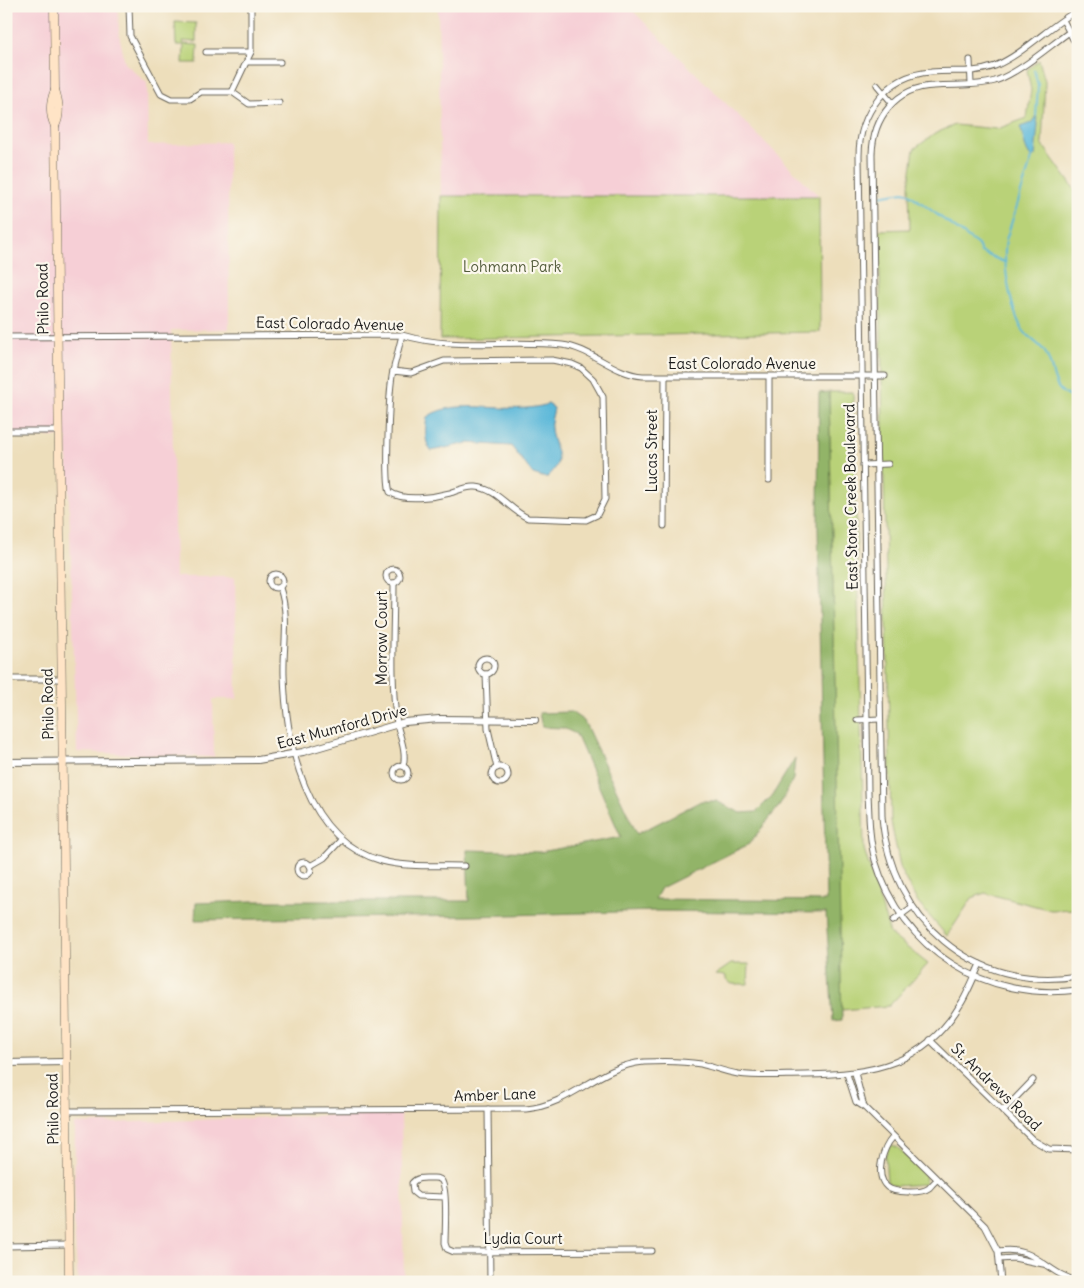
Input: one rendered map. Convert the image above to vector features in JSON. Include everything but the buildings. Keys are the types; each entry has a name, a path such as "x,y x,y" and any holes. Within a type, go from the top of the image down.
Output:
{"main road":[{"name":"Philo Road","path":"54,6 55,90 51,99 51,118 55,126 69,1282"}],"street":[{"path":"129,6 130,36 161,94 171,99 190,98 201,92 232,92 249,104 279,104"},
{"path":"232,92 248,62 251,52 251,6"},
{"name":"East Stone Creek Boulevard","path":"1078,10 1001,63 986,69 921,73 898,82 884,93 870,109 861,130 859,144 863,465 871,842 884,885 901,916 937,954 974,976 1007,988 1029,992 1078,990"},
{"path":"1063,20 1073,39"},
{"name":"East Stone Creek Boulevard","path":"1078,26 1003,78 982,84 923,87 904,94 892,103 880,118 873,136 872,185 880,719 885,839 895,875 912,907 943,941 980,964 996,971 1042,979 1078,976"},
{"path":"206,52 251,52"},
{"path":"970,60 972,84"},
{"path":"248,62 280,62"},
{"path":"877,85 892,103"},
{"path":"859,185 872,185"},
{"path":"393,371 411,373 444,361 552,360 581,368 598,386 604,408 605,498 599,512 586,520 537,520 520,515 494,493 478,487 463,488 438,496 394,494 389,489 390,382 402,336"},
{"name":"East Colorado Avenue","path":"6,337 402,336 432,343 562,345 582,351 630,375 885,376"},
{"name":"Lucas Street","path":"664,526 665,376"},
{"path":"769,377 769,480"},
{"path":"6,431 58,431"},
{"path":"863,465 888,464"},
{"name":"Morrow Court","path":"394,583 394,689 397,723 404,755 402,766"},
{"path":"280,588 286,614 284,688 296,754 318,812 326,826 340,840 357,851 383,861 466,866"},
{"path":"486,674 487,719 490,744 497,768"},
{"path":"6,679 62,679"},
{"name":"East Mumford Drive","path":"6,762 232,762 296,754 397,723 430,719 535,720"},
{"path":"857,720 880,719"},
{"path":"310,866 324,858 340,840"},
{"path":"893,921 912,907"},
{"name":"Amber Lane","path":"68,1110 526,1109 549,1105 572,1095 604,1074 630,1064 645,1062 689,1062 746,1075 855,1073 906,1058 930,1040 954,1014 980,964"},
{"name":"St. Andrews Road","path":"930,1040 1041,1145 1059,1151 1078,1150"},
{"path":"6,1063 66,1062"},
{"path":"855,1073 864,1107"},
{"path":"848,1074 856,1102 864,1107 892,1137 985,1226 998,1251 1001,1282"},
{"path":"1003,1111 1033,1080"},
{"path":"488,1109 490,1282"},
{"path":"892,1137 885,1147 882,1156 882,1176 886,1187 892,1190 922,1191 928,1189 937,1180"},
{"name":"Lydia Court","path":"444,1197 418,1196 413,1192 412,1184 421,1178 440,1179 444,1186 444,1197 444,1243 447,1249 454,1252 652,1251"},
{"path":"6,1246 68,1245"},
{"path":"998,1251 1010,1250 1030,1254 1064,1277 1078,1280"},
{"path":"1000,1259 1014,1258 1043,1264"}],"shaded area":[{"path":"6,6 118,6 119,34 125,63 147,83 148,145 228,142 229,329 171,330 175,577 235,577 237,699 213,699 214,757 77,752 67,437 6,436"},
{"path":"438,6 628,6 819,196 441,196"},
{"path":"401,1113 404,1282 78,1282 74,1225 75,1124"}],"green space":[{"path":"175,22 196,23 196,42 183,41 184,44 198,45 197,63 183,63 184,45 176,45"},
{"path":"1039,60 1045,81 1042,144 1078,194 1078,909 1051,910 985,893 972,898 947,936 918,903 901,871 891,822 879,230 910,229 909,186 914,149 936,133 955,125 997,129 1027,118 1031,90 1027,70"},
{"name":"Lohmann Park","path":"441,196 819,196 820,332 440,339"},
{"path":"829,392 853,392 864,849 890,934 928,964 889,1006 841,1010"},
{"path":"829,392 842,1020 833,1021 826,913 656,911 195,920 196,903 252,901 469,901 467,850 540,852 621,837 576,734 563,728 542,727 539,713 571,712 584,721 637,834 701,801 716,801 741,813 756,812 772,796 795,758 793,779 780,805 749,844 661,888 655,899 826,901 818,528 819,393"},
{"path":"731,964 749,964 748,984 732,984 726,980 726,976 715,975"},
{"path":"892,1145 897,1147 926,1175 925,1184 895,1186 887,1182 885,1156"}],"water":[{"path":"1036,116 1038,124 1035,156 1032,158 1026,148 1020,127 1031,123"},
{"path":"548,404 554,408 551,426 558,460 553,472 546,478 533,474 511,446 468,443 431,451 427,443 427,417 440,411 469,407 517,408"}],"waterway":[{"path":"1034,70 1038,85 1036,116"},
{"path":"1032,158 1006,240 1005,261 1008,286 1023,330 1045,352 1058,387 1068,396 1078,400"},
{"path":"879,196 903,192 908,193 978,245 981,252 1004,262"}]}
